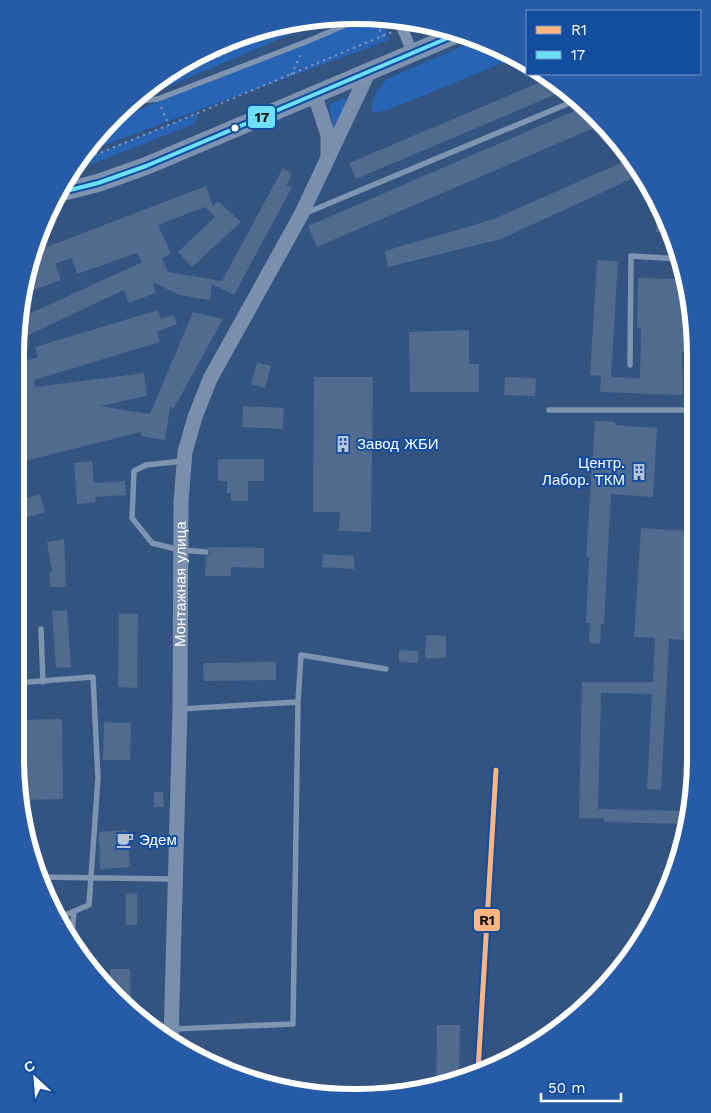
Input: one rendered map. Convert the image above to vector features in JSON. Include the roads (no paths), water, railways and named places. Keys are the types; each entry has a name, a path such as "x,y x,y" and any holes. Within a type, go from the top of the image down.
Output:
{"main road":[{"path":"68,191 98,183 146,166 450,38"}],"street":[{"path":"402,27 413,54"},
{"name":"Монтажная улица","path":"170,1032 180,709 180,550 184,461 195,417 210,379 301,215 368,73"},
{"name":"Монтажная улица","path":"315,96 328,135 328,160"}],"lane":[{"path":"144,101 158,99 348,24"},
{"path":"301,215 570,103"},
{"path":"630,365 631,256 673,259"},
{"path":"549,410 687,410"},
{"path":"184,461 146,465 134,471 132,518 152,543 180,550 206,552"},
{"path":"41,629 43,682"},
{"path":"175,1036 293,1024 298,702 301,655 386,669"},
{"path":"24,683 93,677 98,778 89,905 64,915"},
{"path":"180,709 298,702"},
{"path":"46,877 175,879"},
{"path":"72,930 74,911"}],"place":[{"name":"Завод ЖБИ","path":"343,444"},
{"name":"Центр. Лабор. ТКМ","path":"639,472"},
{"name":"Эдем","path":"125,840"}]}
